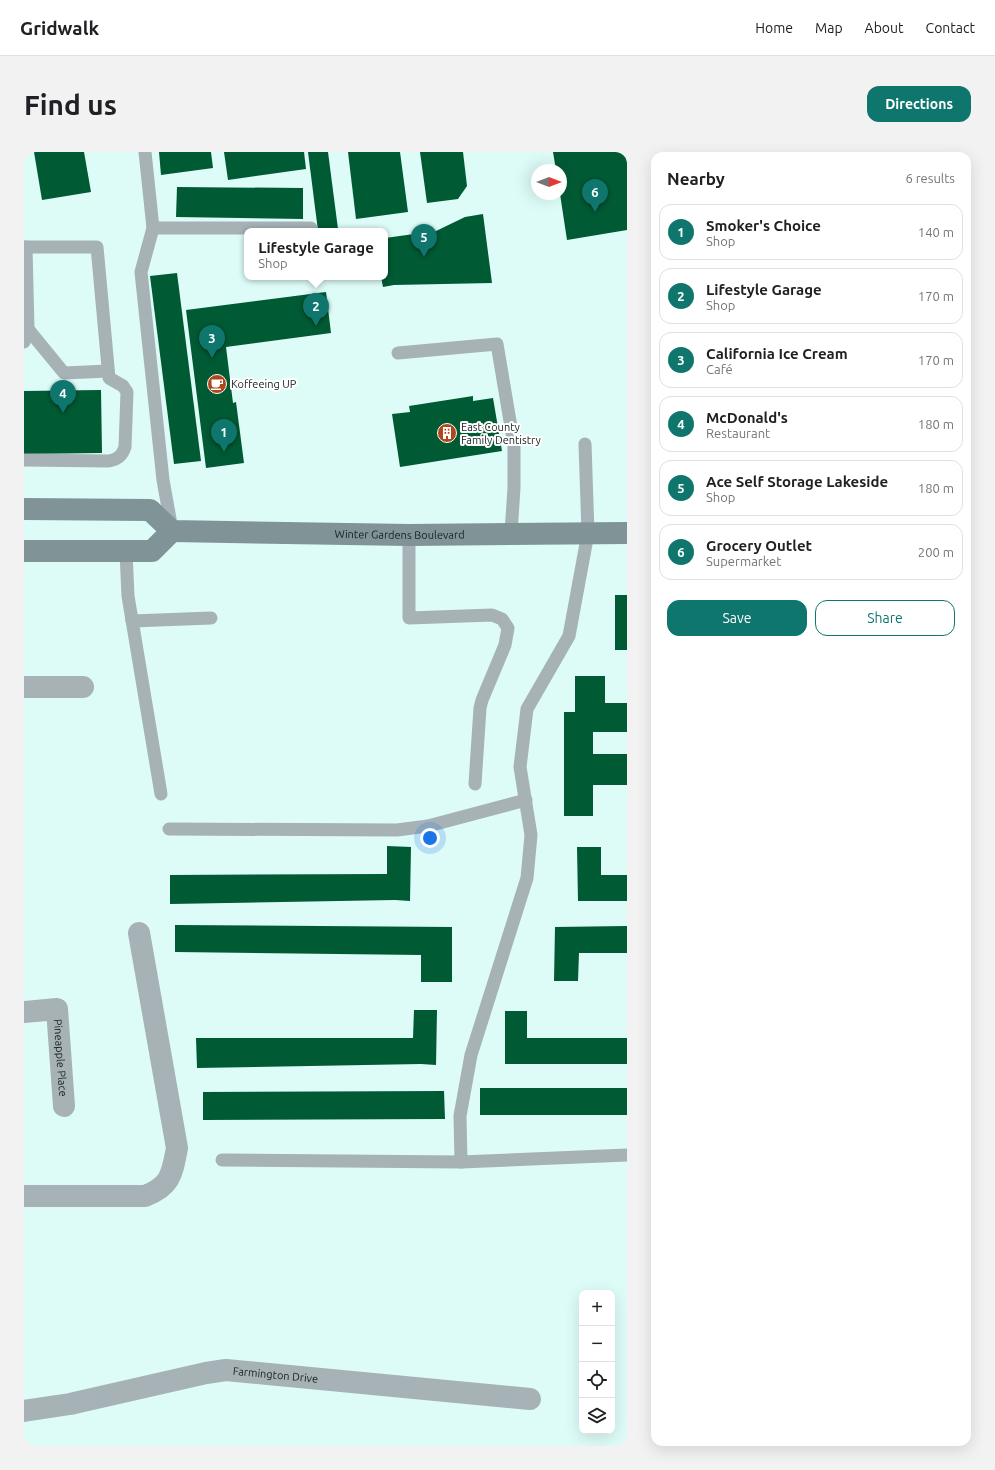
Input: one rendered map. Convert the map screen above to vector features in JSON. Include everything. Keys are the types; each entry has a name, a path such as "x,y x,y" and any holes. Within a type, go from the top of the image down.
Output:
{"main road":[{"path":"24,509 150,510 172,531 152,551 126,552 24,550"},
{"name":"Winter Gardens Boulevard","path":"172,531 409,535 627,533"}],"street":[{"path":"24,687 84,687"},
{"path":"24,1196 145,1196 157,1191 167,1183 175,1160 177,1148 140,933"},
{"name":"Pineapple Place","path":"24,1012 57,1009 64,1106"},
{"name":"Farmington Drive","path":"24,1411 70,1404 206,1373 226,1370 530,1399"}],"lane":[{"path":"145,152 152,228 141,272 164,480 172,531"},
{"path":"152,228 311,228"},
{"path":"24,342 28,329 25,247 97,247 109,378 123,386 127,392 125,448 122,454 109,462 24,460"},
{"path":"28,329 64,373 108,371"},
{"path":"398,353 497,344 514,445 514,488 511,533"},
{"path":"461,1162 460,1116 471,1055 527,878 531,835 520,767 527,709 569,636 588,533 585,444"},
{"path":"409,535 409,618 492,616 502,619 508,628 505,645 480,708 475,784"},
{"path":"126,552 128,596 161,794"},
{"path":"132,620 211,618"},
{"path":"169,829 397,830 428,826 526,800"},
{"path":"222,1160 461,1162 627,1155"}],"building":[{"path":"34,152 84,152 91,192 42,200"},
{"path":"159,152 211,152 213,168 161,175"},
{"path":"224,152 304,152 306,169 228,180"},
{"path":"308,152 328,152 338,228 318,228"},
{"path":"348,152 400,152 408,212 356,219"},
{"path":"420,152 463,152 467,186 458,199 427,203"},
{"path":"553,152 627,152 627,230 567,240 561,200 567,200 567,164 555,164"},
{"path":"177,187 303,188 303,219 176,217"},
{"path":"483,214 492,283 394,285 383,287 382,280 388,280 388,238 436,231 465,217"},
{"path":"177,273 201,461 174,464 150,276"},
{"path":"326,292 331,333 226,347 233,403 236,402 244,463 206,468 186,310"},
{"path":"101,390 102,453 24,454 24,391"},
{"name":"East County Family Dentistry","path":"473,396 473,401 493,398 502,451 400,467 392,414 410,412 409,406"},
{"path":"615,595 627,595 627,650 615,650"},
{"path":"575,676 605,676 605,703 627,703 627,732 593,732 593,754 627,754 627,785 593,785 593,816 564,816 564,712 575,712"},
{"path":"387,846 411,847 410,901 170,904 170,875 387,874"},
{"path":"577,847 601,847 601,875 627,875 627,901 578,901"},
{"path":"175,925 452,927 452,982 421,982 421,955 175,952"},
{"path":"627,926 627,953 579,953 578,981 554,981 555,927"},
{"path":"414,1010 437,1010 436,1065 197,1068 196,1038 413,1038"},
{"path":"505,1011 527,1011 527,1038 627,1038 627,1064 505,1064"},
{"path":"480,1088 627,1088 627,1115 480,1115"},
{"path":"444,1091 445,1119 203,1120 203,1092"}],"place":[{"name":"Grocery Outlet","path":"595,212"},
{"name":"Ace Self Storage Lakeside","path":"424,257"},
{"name":"Lifestyle Garage","path":"316,326"},
{"name":"California Ice Cream","path":"212,358"},
{"name":"Koffeeing UP","path":"217,384"},
{"name":"McDonald's","path":"63,413"},
{"name":"East County Family Dentistry","path":"447,433"},
{"name":"Smoker's Choice","path":"224,452"}]}
